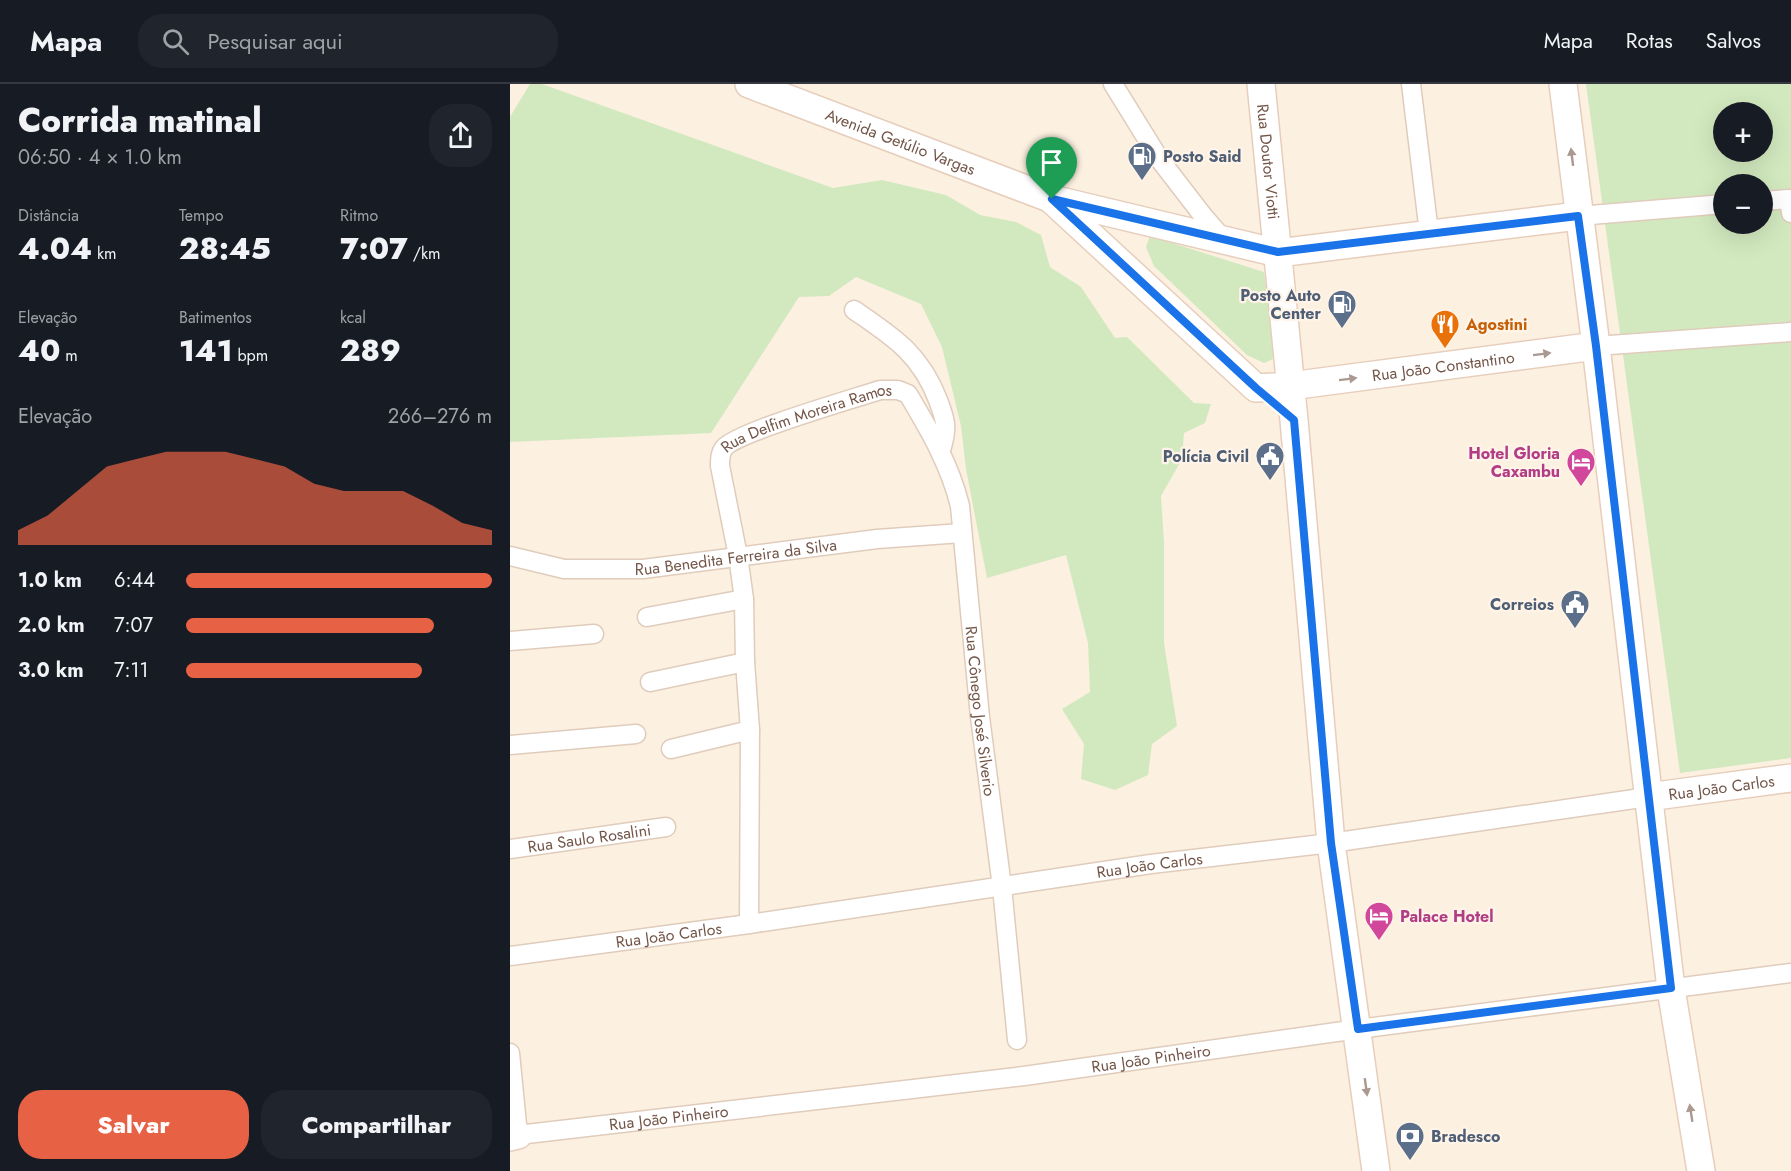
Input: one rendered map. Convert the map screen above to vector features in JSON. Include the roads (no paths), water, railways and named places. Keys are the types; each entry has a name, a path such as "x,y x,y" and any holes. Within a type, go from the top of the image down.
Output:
{"street":[{"name":"Avenida Getúlio Vargas","path":"748,84 1052,199"},
{"path":"1113,84 1160,160 1225,241"},
{"name":"Rua Doutor Viotti","path":"1261,84 1294,420 1331,843 1377,1171"},
{"path":"1411,84 1429,233"},
{"path":"1563,84 1671,988 1701,1171"},
{"path":"1052,199 1278,252 1578,216 1713,205"},
{"path":"1052,199 1256,388 1294,420"},
{"path":"1773,200 1789,199 1791,213"},
{"path":"1118,260 1124,236 1141,220"},
{"path":"854,310 894,338 918,361 926,373 946,419 947,428 941,450"},
{"path":"1596,346 1791,332"},
{"name":"Rua João Constantino","path":"1256,388 1290,386 1596,346"},
{"name":"Rua Delfim Moreira Ramos","path":"738,556 720,466 720,455 723,449 754,432 880,390 898,390 908,394"},
{"name":"Rua Cônego José Silverio","path":"908,394 941,450 958,498 980,717 1002,887 1017,1040"},
{"name":"Rua Benedita Ferreira da Silva","path":"510,556 564,569 643,569 877,539 962,533"},
{"path":"738,556 744,599 745,662 750,730 749,924"},
{"path":"647,617 744,599"},
{"path":"510,641 594,634"},
{"path":"650,682 745,662"},
{"path":"671,748 750,730"},
{"path":"510,745 636,734"},
{"name":"Rua João Carlos","path":"510,956 749,924 1151,864 1331,843 1791,778"},
{"name":"Rua Saulo Rosalini","path":"510,849 666,827"},
{"name":"Rua João Pinheiro","path":"514,1136 1024,1076 1791,972"},
{"path":"510,1053 514,1136"}],"place":[{"name":"Posto Said","path":"1142,182"},
{"name":"Posto Auto Center","path":"1342,330"},
{"name":"Agostini","path":"1445,350"},
{"name":"Polícia Civil","path":"1270,482"},
{"name":"Hotel Gloria Caxambu","path":"1581,488"},
{"name":"Correios","path":"1575,630"},
{"name":"Palace Hotel","path":"1379,942"},
{"name":"Bradesco","path":"1410,1162"}]}
